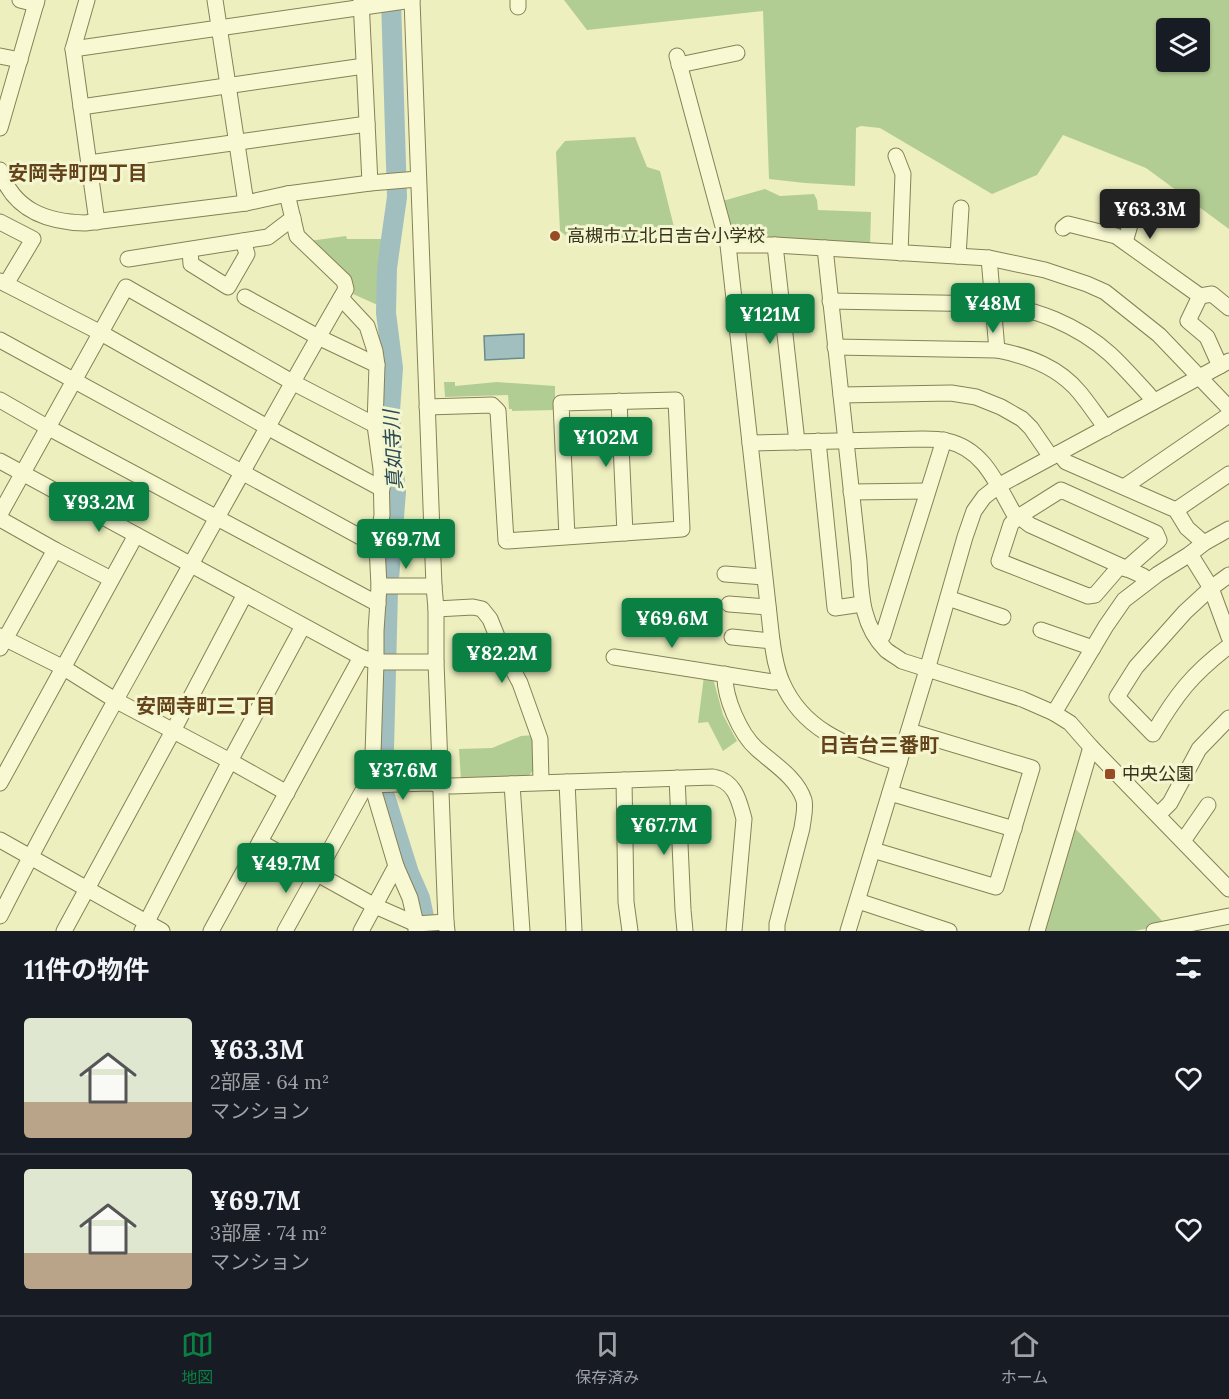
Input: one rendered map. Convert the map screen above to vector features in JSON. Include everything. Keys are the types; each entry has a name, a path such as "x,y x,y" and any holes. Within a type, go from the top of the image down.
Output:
{"street":[{"path":"0,128 37,2 20,0"},
{"path":"87,0 73,49 97,222"},
{"path":"215,0 246,203"},
{"path":"73,49 220,28 361,4 412,0 447,927 416,928 260,842"},
{"path":"361,4 370,183"},
{"path":"737,52 678,60 728,245 775,661 781,681 792,701 800,711 829,735 850,746 899,763"},
{"path":"0,56 20,60"},
{"path":"81,107 364,66"},
{"path":"89,164 367,124"},
{"path":"896,156 903,174 900,253"},
{"path":"0,170 6,186 14,197 34,212 60,221 85,223 246,203 287,194 370,183 418,179"},
{"path":"0,916 115,700 346,289 344,280 297,237 287,194"},
{"path":"958,256 961,208"},
{"path":"128,260 268,237 293,218"},
{"path":"0,222 33,240 3,283 101,333 382,489"},
{"path":"1064,228 1068,224 1116,236 1200,296 1212,294 1229,308"},
{"path":"1125,242 1130,225"},
{"path":"190,250 191,264 228,287 247,254 243,241"},
{"path":"728,245 775,245 989,258 1045,270 1106,292 1158,335 1229,408"},
{"path":"775,245 797,442"},
{"path":"825,248 862,604 866,619 879,640 886,649 902,661 1022,699 1070,723 1229,889"},
{"path":"989,258 997,350"},
{"path":"0,514 126,287 292,382 375,425"},
{"path":"849,931 974,511 984,497 998,486 1225,363 1207,337 1188,321 1200,296"},
{"path":"245,297 318,337 377,365"},
{"path":"340,298 367,326 377,365 375,425 382,489 382,515 377,546 378,604 369,660 372,785 396,866 410,898 416,928"},
{"path":"830,301 1007,305 1047,316 1092,340 1109,354 1153,402"},
{"path":"0,340 377,546"},
{"path":"835,347 997,350 1019,354 1060,374 1079,391 1106,428"},
{"path":"841,395 951,393 976,397 1001,407 1022,419 1055,455 1066,462 1176,510 1187,528 1204,543"},
{"path":"0,400 378,604"},
{"path":"428,407 492,405 498,411 506,541 567,537 682,529 676,400 561,403 567,537"},
{"path":"620,401 625,533"},
{"path":"1124,487 1229,415"},
{"path":"750,443 944,440 969,449 982,461 1012,512 1018,517 1030,525 1143,576 1147,581"},
{"path":"879,640 883,635 944,440"},
{"path":"818,441 836,608 862,604"},
{"path":"0,461 369,660 436,662"},
{"path":"1176,510 1229,474"},
{"path":"851,492 927,490"},
{"path":"1061,490 1156,533 1159,540 1123,567 1095,595 1088,596 999,561 1011,524 1018,517 1061,490"},
{"path":"0,519 111,579"},
{"path":"1054,713 1124,600 1147,581 1229,529"},
{"path":"0,783 136,535"},
{"path":"55,550 2,641 64,668 115,700 286,793"},
{"path":"1190,554 1211,588 1229,637"},
{"path":"725,574 764,577"},
{"path":"1229,575 1185,612 1136,667 1117,697 1154,734 1183,688 1210,660 1229,646"},
{"path":"379,586 434,586"},
{"path":"64,931 245,594"},
{"path":"948,598 1003,617"},
{"path":"729,604 768,607"},
{"path":"436,609 473,607 482,609 490,619 503,651 520,683 540,739 541,782"},
{"path":"144,926 303,626"},
{"path":"1041,630 1093,648"},
{"path":"732,637 772,641"},
{"path":"614,657 773,682 781,681"},
{"path":"211,931 286,793 369,660"},
{"path":"725,674 730,702 744,734 755,747 787,774 798,787 804,801 805,813 802,828 777,931"},
{"path":"1158,815 1170,803 1199,749 1229,718"},
{"path":"873,850 996,887 1014,829 1032,768 909,731"},
{"path":"1037,931 1091,747"},
{"path":"285,931 366,786 430,783 452,786 713,777 727,782 733,790 744,819 734,931"},
{"path":"677,778 682,910 685,931"},
{"path":"624,780 626,902 630,931"},
{"path":"567,782 574,931"},
{"path":"512,784 522,931"},
{"path":"890,793 1014,829"},
{"path":"1183,841 1208,805"},
{"path":"0,840 87,888 144,926 162,931"},
{"path":"361,931 396,866"},
{"path":"858,901 944,930"},
{"path":"1154,931 1229,916"}],"green space":[{"path":"564,0 1229,0 1229,229 1146,168 1063,135 1037,175 992,194 880,128 861,126 856,128 855,186 769,179 763,11 587,30"},
{"path":"635,137 647,167 660,171 677,239 577,244 560,231 556,152 565,141"},
{"path":"765,189 780,196 814,194 818,210 871,212 870,247 733,239 719,202"},
{"path":"346,236 347,239 383,239 382,307 353,294 351,281 309,241"},
{"path":"444,382 455,382 455,386 497,382 555,386 555,410 512,411 509,409 508,395 445,397"},
{"path":"704,676 713,678 723,715 737,741 723,751 708,722 698,723"},
{"path":"534,735 536,768 526,778 461,781 459,749 492,748 521,736"},
{"path":"1073,826 1166,925 1134,931 1043,931"}],"water":[{"path":"524,334 524,358 485,360 484,336"}],"waterway":[{"name":"真如寺川","path":"391,0 397,197 387,268 386,313 393,368 390,411 396,492 388,591 383,790 409,873 420,898 426,931"}],"place":[{"name":"高槻市立北日吉台小学校","path":"555,236"},
{"name":"中央公園","path":"1110,774"}],"district":[{"name":"安岡寺町四丁目","path":"78,173"},
{"name":"安岡寺町三丁目","path":"206,706"},
{"name":"日吉台三番町","path":"879,745"}]}
